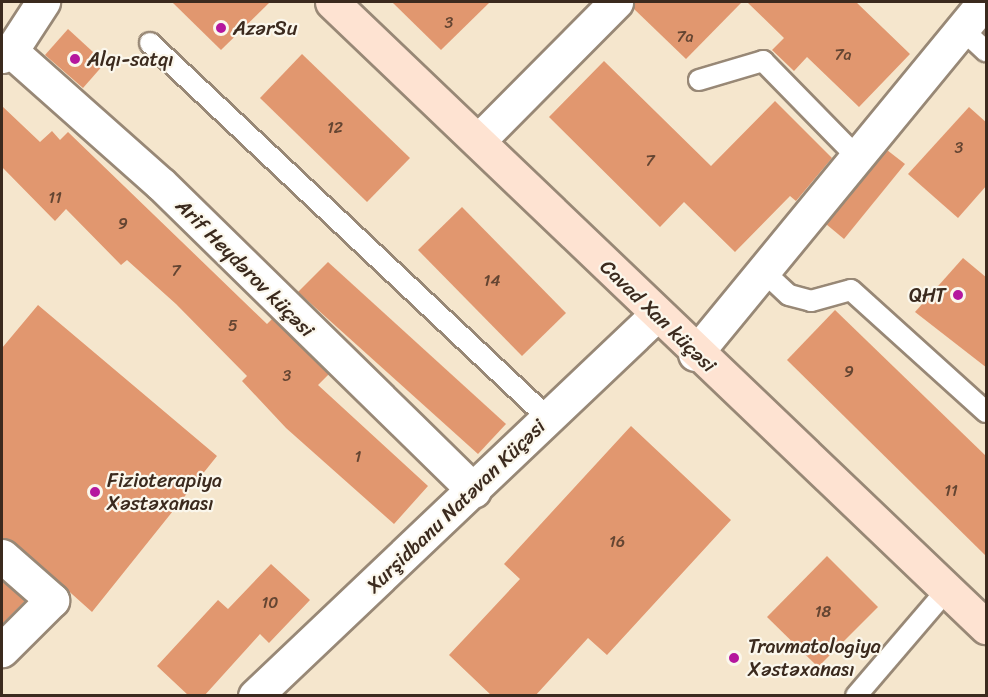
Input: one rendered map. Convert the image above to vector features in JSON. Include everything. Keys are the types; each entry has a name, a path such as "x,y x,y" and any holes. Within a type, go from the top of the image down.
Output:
{"street":[{"name":"Arif Heydərov küçəsi","path":"43,2 6,53 161,184 474,490"},
{"name":"Cavad Xan küçəsi","path":"333,2 695,354 987,627"},
{"path":"478,141 616,2"},
{"path":"695,354 984,2"},
{"name":"Xurşidbanu Natəvan Küçəsi","path":"255,696 656,315"},
{"path":"2,556 52,600 2,650"}],"lane":[{"path":"962,29 987,51"},
{"path":"150,43 548,418"},
{"path":"699,80 763,61 857,157"},
{"path":"763,271 789,296 811,301 851,290 987,412"},
{"path":"856,696 947,590"}],"building":[{"name":"AzərSu","path":"172,2 270,2 221,50"},
{"path":"392,2 490,2 441,50"},
{"path":"634,2 742,2 686,59 633,8"},
{"path":"747,2 856,2 910,54 859,107 807,57 794,71 772,50 784,38"},
{"name":"Alqı-satqı","path":"68,29 105,63 83,88 45,55"},
{"path":"302,54 410,158 367,202 260,98"},
{"path":"604,61 711,166 775,101 832,158 796,201 790,196 735,252 684,202 660,227 549,117"},
{"path":"2,106 40,142 52,131 60,140 68,132 267,324 272,319 329,374 318,385 428,486 394,524 286,428 242,381 247,376 176,304 127,260 121,265 66,209 55,221 2,167"},
{"path":"969,107 987,123 987,185 958,218 908,174"},
{"path":"887,150 905,164 844,239 826,224"},
{"path":"462,207 566,313 522,356 418,250"},
{"name":"QHT","path":"963,258 987,278 987,368 915,312"},
{"path":"328,262 506,424 478,454 298,292"},
{"name":"Fizioterapiya Xəstəxanası","path":"38,305 217,456 92,612 14,542 2,538 2,348"},
{"path":"835,310 987,457 987,557 787,360"},
{"path":"631,426 731,520 607,655 588,638 535,696 492,696 449,655 520,579 504,564"},
{"path":"827,556 878,607 818,667 767,617"},
{"path":"271,564 310,600 269,643 260,634 204,696 189,696 157,666 218,600 228,609"},
{"path":"2,581 25,601 2,624"}],"place":[{"name":"AzərSu","path":"221,28"},
{"name":"Alqı-satqı","path":"75,59"},
{"name":"QHT","path":"958,295"},
{"name":"Fizioterapiya Xəstəxanası","path":"95,492"},
{"name":"Travmatologiya Xəstəxanası","path":"734,658"}]}
